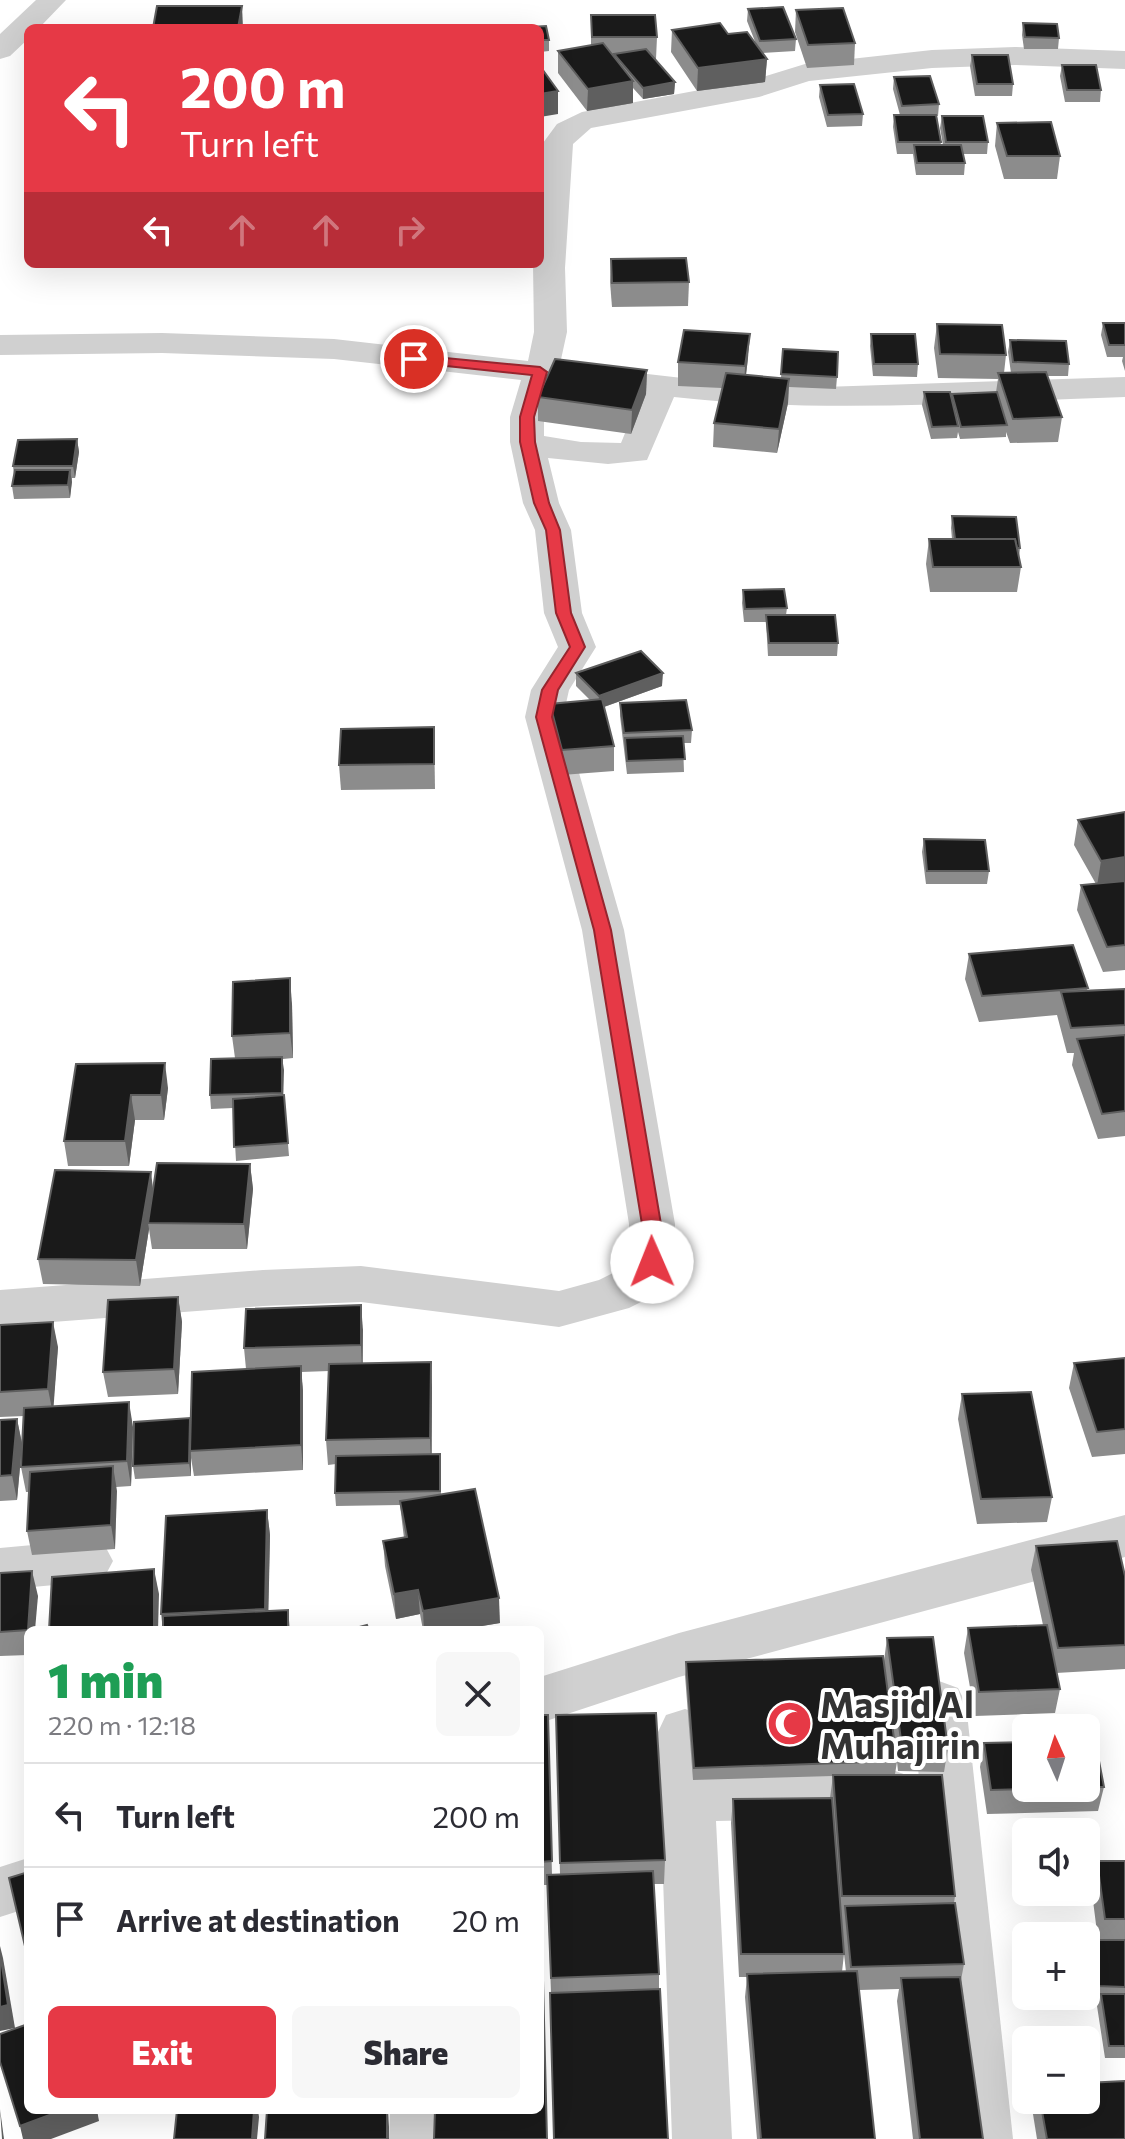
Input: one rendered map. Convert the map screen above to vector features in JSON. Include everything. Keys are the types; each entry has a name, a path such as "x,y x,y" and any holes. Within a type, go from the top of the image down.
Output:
{"street":[{"path":"27,24 52,0"},
{"path":"0,50 24,27"},
{"path":"0,1308 277,1287 361,1284 559,1309 612,1295 632,1285 652,1262 652,1224 603,930 544,717 550,690 577,647 563,613 553,530 541,503 527,442 527,417 540,372 551,350 548,272 558,143 568,130 582,121 759,88 805,73 946,58 1015,56 1125,60"},
{"path":"0,345 162,343 334,349 661,386 823,397 1125,387"},
{"path":"527,442 600,454 635,453 661,386"},
{"path":"544,1699 679,1655 1125,1536"},
{"path":"0,1569 87,1561"},
{"path":"934,1658 983,2139"},
{"path":"685,1732 702,2139"},
{"path":"688,1798 948,1791"},
{"path":"0,1892 24,1884"},
{"path":"419,2139 420,2114"}],"building":[{"path":"157,6 242,6 239,24 154,24"},
{"path":"783,7 796,39 760,41 748,9"},
{"path":"843,8 855,43 808,45 796,10"},
{"path":"591,15 655,15 657,37 592,37"},
{"path":"720,23 728,34 747,32 767,59 698,68 672,30"},
{"path":"1023,23 1057,24 1059,38 1025,37"},
{"path":"546,26 549,40 544,40"},
{"path":"603,43 633,81 588,89 558,51"},
{"path":"646,49 675,82 643,88 614,54"},
{"path":"972,55 1008,55 1013,84 977,84"},
{"path":"1062,65 1096,65 1101,90 1067,90"},
{"path":"544,72 558,91 544,93"},
{"path":"930,76 939,104 902,106 894,77"},
{"path":"854,84 863,114 828,115 820,85"},
{"path":"894,115 936,115 941,142 898,142"},
{"path":"942,116 983,116 988,142 946,142"},
{"path":"1051,122 1060,156 1007,156 997,123"},
{"path":"914,145 961,145 965,163 917,163"},
{"path":"686,258 689,282 612,283 611,259"},
{"path":"1103,323 1125,323 1125,345 1109,345"},
{"path":"937,324 1002,325 1006,355 940,354"},
{"path":"684,330 750,334 745,366 678,362"},
{"path":"871,334 915,334 918,364 874,364"},
{"path":"1010,340 1066,341 1069,364 1013,362"},
{"path":"783,349 838,352 837,377 781,374"},
{"path":"555,359 647,370 632,410 538,397"},
{"path":"1046,372 1062,417 1013,419 998,373"},
{"path":"726,373 789,379 779,429 714,423"},
{"path":"924,392 950,392 958,426 932,427"},
{"path":"997,392 1007,425 961,427 952,394"},
{"path":"77,439 73,466 13,466 18,440"},
{"path":"15,470 70,470 68,485 12,486"},
{"path":"952,516 1016,517 1020,548 1017,548 1015,539 955,539"},
{"path":"929,539 1015,539 1021,567 933,567"},
{"path":"784,589 787,608 745,609 743,590"},
{"path":"766,615 835,615 838,643 769,643"},
{"path":"641,651 663,673 599,696 576,673"},
{"path":"602,699 614,746 562,750 550,704"},
{"path":"686,700 692,730 624,733 620,703"},
{"path":"434,727 434,764 339,765 341,729"},
{"path":"683,736 685,759 627,761 625,738"},
{"path":"1125,812 1125,857 1101,861 1078,820"},
{"path":"924,839 985,840 989,871 927,871"},
{"path":"1125,881 1125,945 1107,947 1081,885"},
{"path":"1073,945 1088,988 982,996 969,954"},
{"path":"290,978 290,1033 232,1036 233,982"},
{"path":"1125,989 1125,1025 1071,1028 1061,992"},
{"path":"1125,1035 1125,1111 1102,1114 1077,1039"},
{"path":"282,1057 282,1093 210,1095 211,1059"},
{"path":"165,1063 161,1095 131,1095 125,1141 64,1141 76,1064"},
{"path":"284,1095 288,1143 234,1147 233,1099"},
{"path":"157,1163 250,1164 244,1224 148,1223"},
{"path":"55,1170 151,1172 136,1260 38,1259"},
{"path":"178,1297 174,1369 103,1372 108,1300"},
{"path":"361,1305 361,1345 244,1348 246,1309"},
{"path":"53,1322 48,1389 0,1392 0,1325"},
{"path":"1125,1358 1125,1429 1097,1432 1074,1363"},
{"path":"431,1362 430,1438 326,1440 329,1364"},
{"path":"301,1366 301,1445 190,1451 192,1372"},
{"path":"1031,1392 1052,1497 981,1499 962,1394"},
{"path":"129,1402 127,1461 21,1467 24,1408"},
{"path":"190,1418 189,1463 133,1466 134,1422"},
{"path":"17,1419 12,1475 0,1476 0,1420"},
{"path":"440,1454 440,1491 335,1493 336,1456"},
{"path":"113,1466 111,1525 27,1531 30,1472"},
{"path":"475,1489 499,1598 423,1611 418,1590 394,1594 383,1541 407,1537 400,1501"},
{"path":"267,1510 265,1609 161,1614 166,1516"},
{"path":"1117,1541 1125,1576 1125,1645 1058,1648 1036,1546"},
{"path":"154,1569 154,1626 49,1626 52,1577"},
{"path":"32,1571 28,1626 24,1626 24,1630 0,1632 0,1573"},
{"path":"288,1610 288,1626 163,1626 163,1616"},
{"path":"1047,1625 1060,1689 979,1692 968,1628"},
{"path":"933,1637 948,1748 902,1747 887,1638"},
{"name":"Masjid Al Muhajirin","path":"883,1656 897,1761 694,1768 686,1662"},
{"path":"656,1713 665,1860 560,1863 556,1715"},
{"path":"544,1715 548,1715 552,1861 544,1862"},
{"path":"1012,1742 1012,1789 991,1790 984,1743"},
{"path":"1100,1766 1104,1787 1100,1787"},
{"path":"833,1775 942,1775 955,1896 842,1896"},
{"path":"832,1798 844,1954 741,1954 733,1799"},
{"path":"1100,1861 1125,1861 1125,1919 1105,1919"},
{"path":"653,1871 659,1974 551,1978 547,1875"},
{"path":"24,1873 24,1942 9,1878"},
{"path":"955,1903 964,1964 851,1967 845,1906"},
{"path":"1100,1940 1125,1940 1125,1987 1100,1986"},
{"path":"0,1953 8,2005 0,2007"},
{"path":"857,1971 875,2139 761,2139 747,1974"},
{"path":"960,1977 983,2139 920,2139 901,1978"},
{"path":"660,1989 668,2139 554,2139 550,1993"},
{"path":"1101,1994 1125,1994 1125,2046 1109,2046"},
{"path":"544,2020 547,2139 434,2139 435,2114 544,2114"},
{"path":"24,2025 24,2114 52,2114 20,2126 0,2062 0,2034"},
{"path":"1125,2081 1125,2139 1047,2139 1043,2114 1100,2114 1100,2082"},
{"path":"177,2114 254,2114 252,2139 174,2139"},
{"path":"267,2114 387,2114 387,2139 265,2139"}],"place":[{"name":"Masjid Al Muhajirin","path":"789,1724"}],"route":[{"path":"414,359 540,372 527,417 527,442 541,503 553,530 563,613 577,647 550,690 544,717 603,930 652,1224 652,1262"}]}
